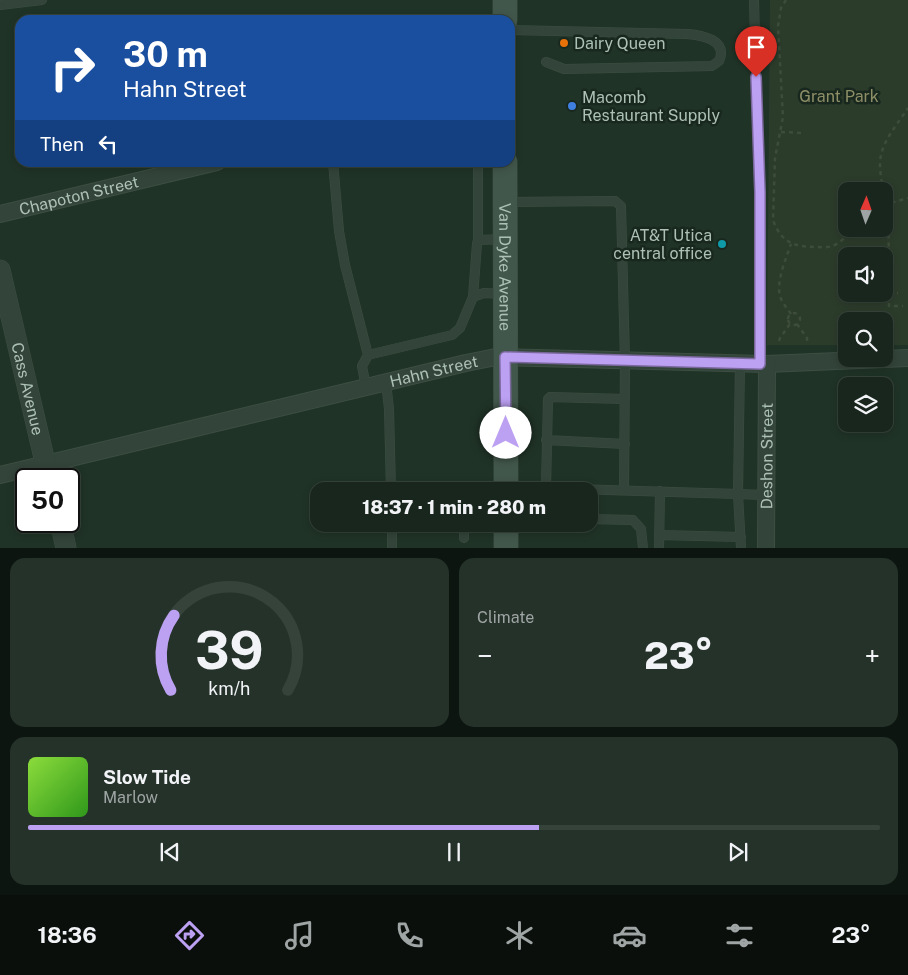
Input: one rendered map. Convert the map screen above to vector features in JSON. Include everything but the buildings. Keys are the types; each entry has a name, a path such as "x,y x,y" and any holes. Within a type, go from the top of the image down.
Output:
{"main road":[{"path":"505,0 505,15"},
{"name":"Van Dyke Avenue","path":"506,167 506,482"},
{"path":"506,532 506,548"}],"street":[{"name":"Chapoton Street","path":"0,214 196,167"},
{"name":"Cass Avenue","path":"0,270 47,468"},
{"name":"Hahn Street","path":"59,468 366,386 481,360 505,357 763,364 908,358"},
{"name":"Deshon Street","path":"763,364 766,548"},
{"name":"Hahn Street","path":"0,475 15,474"},
{"path":"63,533 66,548"}],"lane":[{"path":"0,6 42,0"},
{"path":"754,0 763,364"},
{"path":"515,30 693,34 705,36 714,41 722,52 719,61 712,66 564,69 546,62"},
{"path":"333,167 339,231 345,264 368,354 362,366 366,386"},
{"path":"368,354 452,335 460,328 473,297 478,240 478,167"},
{"path":"506,202 615,201 621,206 625,360 624,490"},
{"path":"478,240 506,239"},
{"path":"473,297 484,293 506,294"},
{"path":"740,364 738,494 741,548"},
{"path":"386,382 389,409 391,482"},
{"path":"546,482 547,402 550,397 625,399"},
{"path":"546,440 625,444"},
{"path":"598,489 766,495"},
{"path":"659,548 660,491"},
{"path":"598,519 633,520 642,529 643,548"},
{"path":"392,532 392,548"},
{"path":"464,532 464,538"},
{"path":"659,535 741,537"}],"path":[{"path":"786,0 780,8 778,26 784,117 775,158 773,220 780,235 791,244 810,247 833,246 842,238"},
{"path":"882,182 881,152 908,108"},
{"path":"781,132 803,134"},
{"path":"893,202 908,198"},
{"path":"790,314 782,302 779,289 783,268 791,244"},
{"path":"893,293 898,293"},
{"path":"889,302 889,306 903,306"},
{"path":"790,314 788,319 790,324"},
{"path":"790,314 799,315 800,321 797,324"},
{"path":"790,324 797,324"},
{"path":"779,341 790,324"},
{"path":"797,324 807,338 807,341"}],"green space":[{"name":"Grant Park","path":"770,0 908,0 908,345 893,345 893,312 838,312 838,345 767,345"}],"place":[{"name":"Dairy Queen","path":"564,43"},
{"name":"Macomb Restaurant Supply","path":"572,106"},
{"name":"AT&T Utica central office","path":"722,244"}],"route":[{"path":"506,433 505,357 760,364 760,192 756,77"}]}
